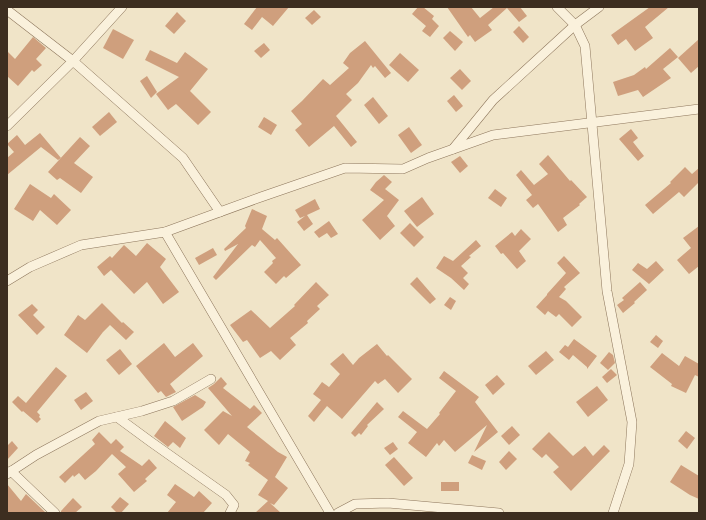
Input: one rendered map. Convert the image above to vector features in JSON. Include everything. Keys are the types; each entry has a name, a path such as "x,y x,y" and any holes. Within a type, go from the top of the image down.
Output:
{"street":[{"path":"7,126 73,61 122,7"},
{"path":"556,7 575,24 585,46 607,291 632,422 629,464 613,513"},
{"path":"453,149 493,100 575,24 599,7"},
{"path":"7,10 73,61 183,158 220,212"},
{"path":"7,281 30,267 82,246 165,232 345,168 403,169 428,158 493,135 699,109"},
{"path":"165,232 330,513"},
{"path":"55,513 9,472 36,455 99,421 142,411 173,401 211,379"},
{"path":"117,417 226,495 234,505 230,513"},
{"path":"338,513 355,504 388,503 499,513"}],"building":[{"path":"257,7 289,7 273,26 262,17 252,30 244,24"},
{"path":"418,7 423,7 434,16 432,19 439,26 430,37 422,31 426,26 412,14"},
{"path":"447,7 471,7 480,18 494,7 520,7 527,16 519,22 507,8 488,25 492,30 475,42 470,35 468,37"},
{"path":"650,7 669,7 645,27 653,38 635,51 626,39 618,45 611,35"},
{"path":"314,10 321,17 312,25 305,18"},
{"path":"177,12 186,21 174,34 165,26"},
{"path":"519,26 529,37 523,43 513,32"},
{"path":"113,29 134,40 123,59 103,48"},
{"path":"450,31 463,42 455,51 443,38"},
{"path":"33,37 46,48 36,59 42,65 34,72 32,70 18,86 7,76 7,51 15,59"},
{"path":"699,39 699,66 691,73 678,58"},
{"path":"365,41 391,73 385,78 375,66 373,68 371,65 358,83 346,94 352,100 336,116 357,142 351,147 334,126 309,147 295,130 302,124 291,111 323,79 330,85 349,68 343,63 350,53"},
{"path":"264,43 270,50 261,58 254,51"},
{"path":"670,48 678,57 663,69 671,78 643,97 638,90 618,96 613,82 634,75 645,67 646,69"},
{"path":"150,50 177,63 185,52 208,69 190,91 211,112 198,125 176,104 168,110 156,94 179,77 145,60"},
{"path":"400,53 419,70 408,82 389,65"},
{"path":"460,69 471,81 462,90 450,78"},
{"path":"147,76 157,92 151,98 140,81"},
{"path":"454,95 463,106 456,112 447,101"},
{"path":"373,97 388,116 379,124 364,105"},
{"path":"109,112 117,122 100,136 92,127"},
{"path":"264,117 277,125 271,135 258,127"},
{"path":"409,127 422,145 411,153 398,135"},
{"path":"631,129 638,138 633,142 644,156 638,161 619,139"},
{"path":"40,133 61,158 58,160 41,147 7,175 7,158 14,152 7,144 17,135 25,145"},
{"path":"80,137 90,146 74,163 93,177 81,193 60,178 57,180 48,172"},
{"path":"548,155 570,181 571,180 587,197 579,204 580,205 563,218 567,225 558,232 538,204 533,208 526,200 532,195 516,175 521,170 534,185 548,174 539,164"},
{"path":"460,156 468,166 460,173 451,162"},
{"path":"685,167 692,174 699,168 699,182 684,197 679,192 653,214 645,205 671,183 670,182"},
{"path":"384,175 392,182 385,189 399,200 387,216 395,226 380,240 362,220 384,200 370,190"},
{"path":"30,184 51,198 54,194 71,210 57,225 40,210 33,221 14,209"},
{"path":"495,189 507,198 501,207 488,198"},
{"path":"422,197 434,214 417,227 404,211"},
{"path":"315,199 320,209 307,215 313,224 304,231 297,222 305,216 300,218 295,210"},
{"path":"252,209 267,216 262,229 275,240 277,238 301,265 286,278 284,276 276,284 264,272 276,258 260,240 255,247 252,245 216,280 213,277 238,244 225,251 224,249 246,228 245,226"},
{"path":"329,221 338,234 331,238 327,233 319,238 314,232"},
{"path":"410,223 424,237 414,247 400,233"},
{"path":"699,226 699,266 689,274 677,260 691,248 683,238"},
{"path":"521,229 531,239 519,251 526,261 517,269 495,246 512,232 515,236"},
{"path":"476,240 481,246 469,256 471,257 461,266 468,273 463,278 469,284 464,290 451,278 436,268 444,256 453,261"},
{"path":"147,243 166,259 160,267 179,292 163,304 147,282 134,294 111,270 104,276 97,267 110,256 112,258 124,245 136,256"},
{"path":"213,248 217,255 199,265 195,258"},
{"path":"564,256 580,273 564,287 566,289 559,297 566,301 582,317 572,327 559,314 556,317 548,311 545,315 536,307 566,273 557,263"},
{"path":"656,261 664,270 649,284 632,270 638,263 647,269"},
{"path":"417,277 436,299 430,304 410,284"},
{"path":"316,282 329,295 317,306 320,309 307,321 308,323 290,338 296,345 280,360 271,351 260,358 247,340 243,342 230,325 251,310 270,328 295,306 294,305"},
{"path":"640,282 647,290 623,313 617,305 624,300 622,298"},
{"path":"450,297 456,301 451,310 444,305"},
{"path":"102,303 122,323 123,322 134,332 126,340 110,325 87,353 64,335 78,315 85,320"},
{"path":"32,304 38,310 33,315 45,327 37,335 18,315"},
{"path":"656,335 663,341 658,348 650,342"},
{"path":"574,339 597,356 587,369 587,367 573,355 569,360 559,352 565,345 568,347"},
{"path":"164,343 175,357 193,343 203,356 170,384 176,392 166,397 161,391 158,393 136,366"},
{"path":"377,344 387,356 388,355 412,379 398,393 385,379 378,384 375,381 342,419 327,406 314,422 308,416 321,400 313,394 322,382 329,387 340,374 330,364 343,353 353,365 359,358"},
{"path":"120,349 132,364 119,375 106,360"},
{"path":"546,351 554,360 536,375 528,366"},
{"path":"609,352 613,355 615,363 608,370 600,363"},
{"path":"662,353 679,366 685,356 699,364 699,377 695,375 686,393 671,386 672,384 650,367"},
{"path":"56,367 67,376 37,412 41,419 37,423 23,411 22,412 12,402 18,396 26,403"},
{"path":"611,369 617,375 607,383 602,377"},
{"path":"444,371 479,397 475,402 498,432 474,452 487,425 455,452 444,440 439,446 437,443 426,457 408,443 417,432 398,417 403,411 427,429 440,414 439,413 456,391 439,378"},
{"path":"497,375 505,384 493,395 485,385"},
{"path":"221,377 227,384 223,388 250,409 254,405 262,413 247,427 278,452 287,457 275,477 288,488 274,505 270,503 281,513 255,513 268,501 258,495 268,480 248,465 250,463 245,461 250,452 228,434 219,445 204,430 223,411 232,416 208,388"},
{"path":"597,386 608,400 588,417 576,402"},
{"path":"86,392 93,401 81,410 74,400"},
{"path":"195,395 206,402 203,407 182,421 173,407"},
{"path":"377,402 384,409 367,425 368,426 361,435 359,433 355,437 351,433"},
{"path":"165,421 186,438 180,448 173,442 168,447 154,436"},
{"path":"512,426 520,435 509,445 501,436"},
{"path":"686,431 695,438 687,449 678,441"},
{"path":"99,432 111,444 116,439 124,447 120,451 142,466 149,459 157,468 145,479 147,481 134,492 118,474 126,467 112,454 85,480 79,473 74,477 73,475 65,483 59,477 95,444 92,440"},
{"path":"549,432 573,456 585,446 593,456 604,445 610,451 571,491 553,472 559,467 546,454 542,458 532,449"},
{"path":"12,441 18,448 7,460 7,446"},
{"path":"393,442 398,449 390,455 384,448"},
{"path":"509,451 517,459 506,470 499,462"},
{"path":"472,455 486,461 482,470 468,463"},
{"path":"394,457 413,478 404,486 385,465"},
{"path":"681,465 699,476 699,499 670,482"},
{"path":"441,482 459,482 459,491 441,491"},
{"path":"7,484 21,501 26,494 46,513 7,513"},
{"path":"175,484 194,497 199,491 212,503 203,513 167,513 176,502 167,495"},
{"path":"120,497 129,504 121,513 117,513 111,507"},
{"path":"73,498 82,507 75,513 61,513 61,511"}]}
